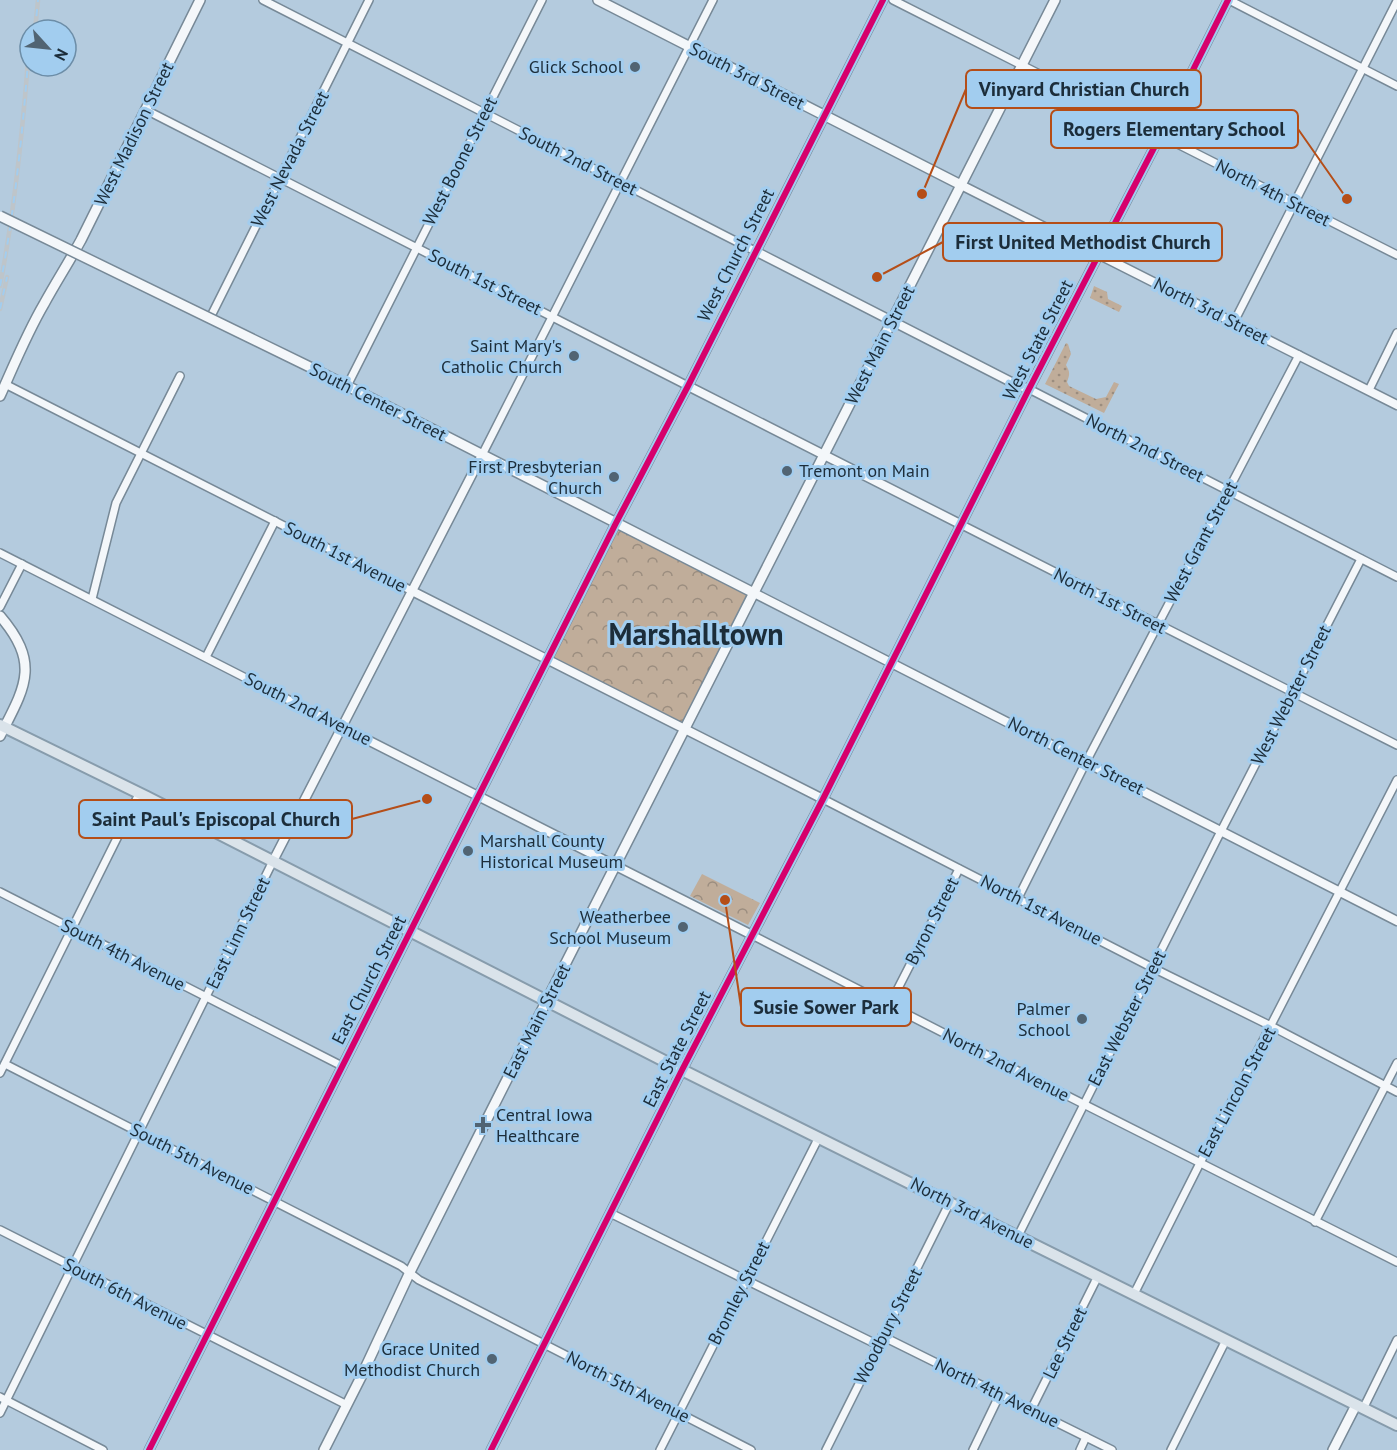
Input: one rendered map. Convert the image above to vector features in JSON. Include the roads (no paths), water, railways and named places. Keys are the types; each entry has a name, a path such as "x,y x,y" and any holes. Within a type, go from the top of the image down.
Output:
{"main road":[{"name":"West Madison Street","path":"0,396 24,340 67,267 200,0"},
{"name":"South 3rd Street","path":"598,0 961,185"},
{"name":"West Main Street","path":"754,593 1055,0"},
{"name":"South Center Street","path":"0,216 318,371 754,593"},
{"name":"East Main Street","path":"324,1450 410,1272 754,593"},
{"path":"0,616 19,642 26,666 26,678 22,690 2,729"},
{"name":"North 3rd Avenue","path":"2,729 139,794 682,1070 1397,1425"},
{"path":"1333,1450 1359,1407"}],"street":[{"name":"South 2nd Street","path":"263,0 892,321"},
{"name":"West Nevada Street","path":"210,318 369,0"},
{"name":"West Boone Street","path":"347,386 542,0"},
{"path":"482,455 713,0"},
{"name":"West Church Street","path":"616,523 688,386 883,0"},
{"name":"North 4th Street","path":"893,0 1397,255"},
{"path":"1229,0 1397,86"},
{"name":"West State Street","path":"892,663 1229,0"},
{"path":"1234,322 1397,1"},
{"name":"South 1st Street","path":"146,110 824,455"},
{"name":"North 3rd Street","path":"961,185 1397,405"},
{"name":"North 2nd Street","path":"892,321 1397,577"},
{"path":"1369,390 1397,333"},
{"name":"West Grant Street","path":"1018,898 1086,762 1299,355"},
{"path":"92,599 116,503 180,376"},
{"name":"South 1st Avenue","path":"5,384 685,729"},
{"name":"East Linn Street","path":"0,1413 3,1399 72,1267 273,861 482,455"},
{"name":"North 1st Street","path":"824,455 1397,745"},
{"path":"206,657 275,521"},
{"name":"East Church Street","path":"149,1450 616,523"},
{"name":"South 2nd Avenue","path":"0,553 615,866"},
{"name":"West Webster Street","path":"1221,831 1361,559"},
{"path":"0,607 22,564"},
{"name":"North Center Street","path":"754,593 1397,921"},
{"name":"East State Street","path":"491,1450 682,1070 892,663"},
{"name":"North 1st Avenue","path":"685,729 1397,1092"},
{"name":"East Lincoln Street","path":"1134,1294 1397,780"},
{"path":"0,1073 139,794"},
{"name":"East Webster Street","path":"1018,1236 1221,831"},
{"name":"North 2nd Avenue","path":"615,866 1397,1262"},
{"name":"Byron Street","path":"889,1005 959,869"},
{"name":"South 4th Avenue","path":"0,892 342,1066"},
{"path":"1315,1222 1397,1063"},
{"name":"South 5th Avenue","path":"5,1064 410,1272"},
{"name":"Bromley Street","path":"660,1450 819,1137"},
{"name":"Woodbury Street","path":"826,1450 950,1202"},
{"path":"610,1213 878,1345"},
{"name":"South 6th Avenue","path":"0,1230 347,1405"},
{"name":"North 5th Avenue","path":"410,1272 419,1280 751,1450"},
{"name":"Lee Street","path":"1031,1410 1098,1276"},
{"name":"North 4th Avenue","path":"882,1336 1112,1450"},
{"path":"1171,1450 1226,1340"},
{"path":"1359,1407 1397,1340"},
{"path":"973,1450 1000,1395"},
{"path":"3,1399 98,1449"},
{"path":"1080,1450 1086,1437"}],"railway":[{"path":"36,18 38,0"},
{"path":"0,286 11,224 27,78"},
{"path":"0,309 7,277"}],"place":[{"name":"Glick School","path":"635,67"},
{"name":"Vinyard Christian Church","path":"922,194"},
{"name":"Rogers Elementary School","path":"1347,199"},
{"name":"First United Methodist Church","path":"877,277"},
{"name":"Saint Mary's Catholic Church","path":"574,356"},
{"name":"Tremont on Main","path":"787,471"},
{"name":"First Presbyterian Church","path":"614,477"},
{"name":"Saint Paul's Episcopal Church","path":"427,799"},
{"name":"Marshall County Historical Museum","path":"468,851"},
{"name":"Susie Sower Park","path":"725,900"},
{"name":"Weatherbee School Museum","path":"683,927"},
{"name":"Palmer School","path":"1082,1019"},
{"name":"Central Iowa Healthcare","path":"483,1125"},
{"name":"Grace United Methodist Church","path":"492,1359"}],"district":[{"name":"Marshalltown","path":"696,635"}]}
